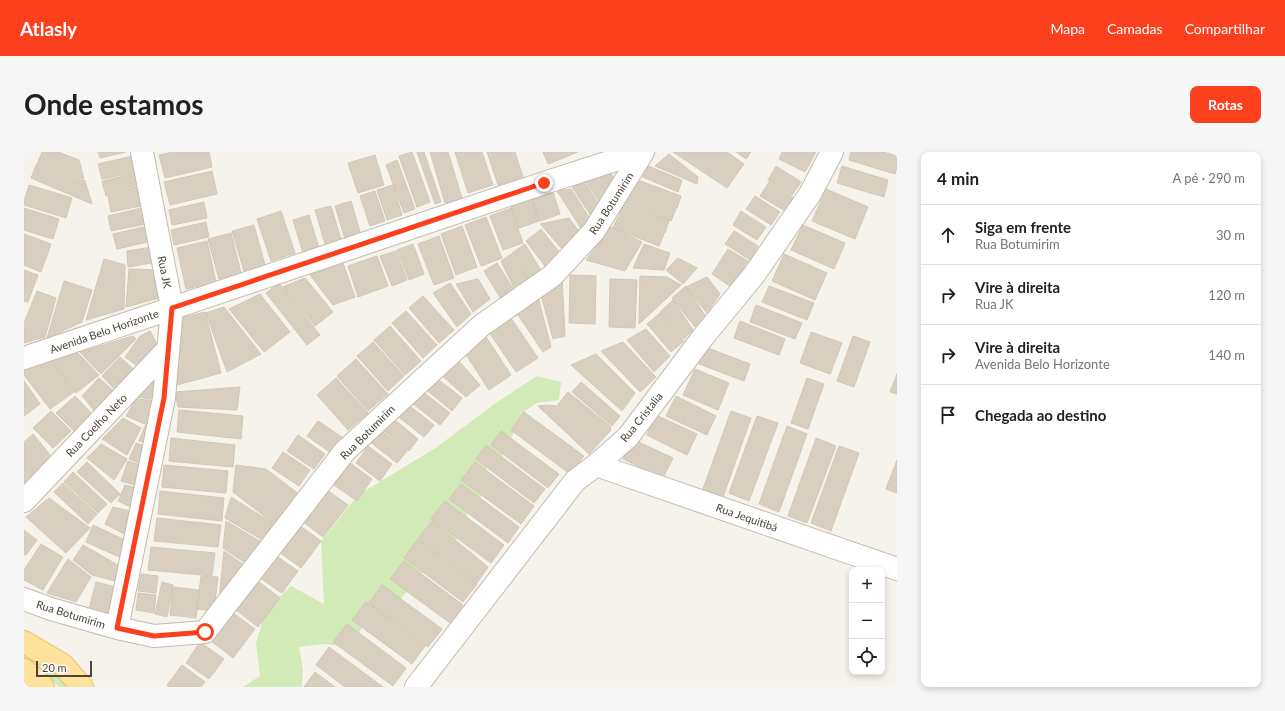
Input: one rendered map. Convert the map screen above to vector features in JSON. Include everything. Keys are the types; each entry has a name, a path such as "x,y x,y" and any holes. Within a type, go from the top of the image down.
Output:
{"main road":[{"path":"24,642 63,666 82,687"},
{"path":"24,670 43,687"}],"street":[{"name":"Rua JK","path":"117,628 164,398 172,308 142,152"},
{"name":"Avenida Belo Horizonte","path":"24,358 640,152"},
{"name":"Rua Botumirim","path":"24,599 51,610 117,628 154,636 205,632 345,451 482,325 552,276 594,231 644,152"},
{"name":"Rua Cristalia","path":"416,687 575,481 628,437 703,337 754,275 810,194 832,152"},
{"name":"Rua Coelho Neto","path":"24,501 168,349"},
{"name":"Rua Jequitibá","path":"596,465 897,569"}],"green space":[{"path":"537,376 561,382 559,400 537,403 525,411 499,462 484,470 488,488 468,513 454,545 425,570 394,607 389,626 363,626 355,639 341,646 325,644 299,647 303,669 302,687 243,687 260,676 256,643 266,610 291,586 324,604 321,541 358,495 434,449 496,403"},
{"path":"24,649 59,668 70,687 59,687 43,671 24,661"}],"building":[{"path":"42,152 58,152 79,160 84,179 38,162"},
{"path":"98,152 126,152 100,158"},
{"path":"173,152 209,152 212,167 165,178 159,155"},
{"path":"412,152 430,202 417,207 399,156"},
{"path":"417,152 424,152 441,202 435,204"},
{"path":"430,152 448,152 462,198 445,203"},
{"path":"455,152 482,152 493,185 468,193"},
{"path":"487,152 515,152 523,177 498,185"},
{"path":"543,152 578,152 548,164"},
{"path":"673,152 727,152 744,164 727,188"},
{"path":"736,152 751,152 746,159"},
{"path":"782,152 816,152 805,172 779,159"},
{"path":"851,152 883,152 897,156 895,174 849,160"},
{"path":"669,154 698,177 697,184 655,166"},
{"path":"375,155 384,185 358,193 348,163"},
{"path":"133,156 137,172 102,179 98,164"},
{"path":"397,160 415,209 404,213 386,165"},
{"path":"37,163 85,181 92,204 31,178"},
{"path":"646,165 682,180 678,192 636,174"},
{"path":"776,166 801,182 792,195 768,180"},
{"path":"842,166 888,180 884,197 837,183"},
{"path":"212,171 217,194 170,205 164,182"},
{"path":"137,173 141,188 106,196 102,181"},
{"path":"610,173 617,181 602,206 586,181"},
{"path":"635,179 681,196 677,208 631,190"},
{"path":"585,182 601,208 591,216 572,187"},
{"path":"769,182 794,198 785,211 760,196"},
{"path":"29,185 72,198 66,218 24,205"},
{"path":"393,185 402,215 387,220 377,190"},
{"path":"143,189 146,205 111,212 108,197"},
{"path":"571,189 592,222 582,230 557,191"},
{"path":"826,189 868,207 855,239 812,221"},
{"path":"375,191 385,221 370,226 360,196"},
{"path":"630,191 676,209 671,221 625,203"},
{"path":"553,192 560,214 540,221 532,200"},
{"path":"755,196 780,212 771,225 746,209"},
{"path":"531,199 539,221 519,228 511,207"},
{"path":"351,201 361,235 345,239 335,206"},
{"path":"204,202 207,218 172,225 169,210"},
{"path":"623,204 669,221 665,233 619,216"},
{"path":"331,206 341,239 325,244 315,210"},
{"path":"24,208 59,219 53,239 24,230"},
{"path":"142,208 146,224 111,231 108,216"},
{"path":"511,208 523,243 503,250 490,216"},
{"path":"281,211 295,253 271,261 257,219"},
{"path":"741,211 766,227 757,240 733,225"},
{"path":"309,215 319,248 303,253 293,220"},
{"path":"486,217 502,258 481,266 465,225"},
{"path":"618,217 664,234 659,246 613,228"},
{"path":"569,218 582,235 564,251 540,224"},
{"path":"206,222 209,237 174,245 171,230"},
{"path":"254,225 265,265 244,271 232,231"},
{"path":"803,225 845,243 834,269 791,250"},
{"path":"148,226 152,241 117,249 113,234"},
{"path":"462,226 477,267 456,275 441,234"},
{"path":"611,227 642,242 625,271 586,260"},
{"path":"541,229 564,258 548,270 526,241"},
{"path":"734,231 758,246 750,260 725,244"},
{"path":"231,233 241,273 219,279 208,239"},
{"path":"24,234 51,244 41,272 24,265"},
{"path":"439,236 454,278 434,285 418,244"},
{"path":"207,241 216,282 186,289 177,248"},
{"path":"413,244 424,274 409,280 397,250"},
{"path":"525,244 542,272 529,280 512,253"},
{"path":"644,244 670,253 664,270 633,268"},
{"path":"153,247 157,262 128,267 127,251"},
{"path":"728,249 748,261 731,287 712,274"},
{"path":"396,251 407,280 392,286 380,256"},
{"path":"511,254 529,281 515,290 501,261"},
{"path":"784,254 827,273 815,300 772,281"},
{"path":"377,256 388,286 358,297 348,266"},
{"path":"678,258 697,268 683,284 666,270"},
{"path":"104,259 125,265 124,309 86,320"},
{"path":"343,263 355,297 333,305 310,275"},
{"path":"497,263 514,290 501,299 484,271"},
{"path":"129,269 159,270 159,298 126,307"},
{"path":"24,270 38,275 28,302 24,301"},
{"path":"570,275 596,276 595,324 569,323"},
{"path":"640,276 667,277 681,285 639,324"},
{"path":"562,277 565,336 553,339 540,291"},
{"path":"707,277 720,294 707,313 686,287"},
{"path":"305,278 333,312 315,326 283,287"},
{"path":"478,279 490,299 473,312 456,284"},
{"path":"610,279 637,280 635,328 609,327"},
{"path":"64,281 92,290 82,322 47,338"},
{"path":"279,283 320,335 307,345 266,293"},
{"path":"450,283 471,314 457,327 433,293"},
{"path":"686,286 706,317 695,327 672,298"},
{"path":"769,286 814,303 807,320 762,302"},
{"path":"37,291 56,298 45,337 24,343 24,323"},
{"path":"260,294 290,332 264,352 229,309"},
{"path":"423,296 454,330 439,343 409,308"},
{"path":"538,297 551,347 543,352 516,312"},
{"path":"673,300 693,330 684,339 660,312"},
{"path":"756,305 802,323 795,339 750,322"},
{"path":"224,307 261,354 227,372 206,313"},
{"path":"406,311 437,345 423,358 392,323"},
{"path":"205,312 221,373 177,385 176,319"},
{"path":"660,313 684,341 671,352 647,324"},
{"path":"511,318 538,358 516,372 489,332"},
{"path":"740,321 785,339 779,355 734,338"},
{"path":"390,326 421,361 405,375 374,340"},
{"path":"646,329 670,356 654,372 627,340"},
{"path":"150,331 158,346 141,369 125,357 140,336"},
{"path":"811,332 842,343 830,374 800,363"},
{"path":"485,335 511,375 489,390 463,350"},
{"path":"133,336 136,339 101,374 80,352"},
{"path":"853,336 870,342 854,387 837,381"},
{"path":"373,342 404,376 388,391 357,356"},
{"path":"623,342 656,377 640,392 601,351"},
{"path":"705,347 750,364 744,381 699,364"},
{"path":"78,353 99,375 76,393 52,360"},
{"path":"596,354 635,393 622,411 571,365"},
{"path":"120,357 139,374 118,393 102,376"},
{"path":"456,358 480,385 466,397 439,373"},
{"path":"356,359 388,394 368,411 337,376"},
{"path":"52,361 74,392 50,409 24,375 24,371"},
{"path":"695,369 729,383 718,410 683,395"},
{"path":"156,373 162,400 136,397"},
{"path":"897,374 897,394 890,392"},
{"path":"434,376 462,398 452,411 424,388"},
{"path":"99,378 118,395 97,414 82,396"},
{"path":"336,378 368,413 348,430 317,395"},
{"path":"807,378 824,384 808,429 791,423"},
{"path":"24,381 40,404 24,416"},
{"path":"581,382 620,416 612,426 572,392"},
{"path":"240,387 237,410 178,407 175,392"},
{"path":"422,391 450,413 440,425 412,403"},
{"path":"568,392 610,426 611,430 589,454 538,406 557,406"},
{"path":"75,396 94,416 76,433 56,413"},
{"path":"676,396 716,416 707,435 666,416"},
{"path":"136,399 159,401 154,428 126,416"},
{"path":"406,403 434,425 424,437 396,415"},
{"path":"179,410 243,416 241,439 177,432"},
{"path":"51,411 71,431 53,448 33,428"},
{"path":"731,411 751,418 723,497 703,489"},
{"path":"524,412 584,456 570,474 511,430"},
{"path":"656,415 697,434 687,455 647,435"},
{"path":"390,416 418,439 409,451 380,428"},
{"path":"757,416 778,423 749,501 729,493"},
{"path":"123,418 141,428 127,455 102,439"},
{"path":"318,421 345,439 334,455 307,436"},
{"path":"145,426 155,431 151,444 139,441"},
{"path":"787,426 807,434 779,512 759,504"},
{"path":"379,429 407,451 397,463 369,441"},
{"path":"501,431 559,474 548,488 491,445"},
{"path":"33,434 55,461 24,485 24,442"},
{"path":"298,435 325,454 314,469 287,451"},
{"path":"171,438 235,445 233,467 169,461"},
{"path":"816,438 836,446 807,523 788,516"},
{"path":"632,439 673,458 663,478 623,459"},
{"path":"136,443 151,448 148,467 129,459"},
{"path":"101,444 127,459 114,480 87,458"},
{"path":"486,445 545,489 534,503 476,459"},
{"path":"368,446 392,464 380,481 356,463"},
{"path":"839,446 859,453 831,531 811,523"},
{"path":"283,452 310,470 299,486 272,468"},
{"path":"897,460 897,493 886,489"},
{"path":"128,461 148,468 141,487 121,481"},
{"path":"87,462 120,494 111,503 77,472"},
{"path":"475,462 534,506 521,524 461,480"},
{"path":"350,463 372,479 357,501 334,485"},
{"path":"164,465 228,471 226,493 162,487"},
{"path":"236,465 266,469 300,495 277,526 233,492"},
{"path":"73,472 107,504 98,513 64,482"},
{"path":"63,483 97,514 88,524 54,492"},
{"path":"461,484 519,527 508,543 449,499"},
{"path":"125,485 141,489 137,510 118,501"},
{"path":"327,490 348,505 323,537 303,522"},
{"path":"160,491 224,498 222,521 158,514"},
{"path":"231,497 274,524 264,541 225,518"},
{"path":"49,498 90,528 66,553 26,517"},
{"path":"445,501 504,545 491,563 431,519"},
{"path":"113,507 134,512 132,538 105,524"},
{"path":"157,518 221,525 218,547 154,541"},
{"path":"226,521 261,542 247,564 223,548"},
{"path":"432,521 488,567 477,583 418,539"},
{"path":"93,525 127,541 119,557 86,542"},
{"path":"299,525 321,541 301,568 279,552"},
{"path":"24,530 37,540 26,555 24,554"},
{"path":"417,540 477,584 463,602 404,558"},
{"path":"41,544 63,557 43,590 24,580 24,570"},
{"path":"83,545 123,568 119,582 92,575 73,560"},
{"path":"151,547 215,553 212,576 148,570"},
{"path":"224,551 247,567 218,609"},
{"path":"275,555 298,571 282,593 260,578"},
{"path":"68,559 91,577 76,602 47,593"},
{"path":"404,561 463,605 450,623 390,579"},
{"path":"141,574 158,576 156,593 138,591"},
{"path":"201,576 218,577 214,611 197,609"},
{"path":"258,581 280,598 258,627 236,610"},
{"path":"96,582 120,588 113,616 89,609"},
{"path":"162,582 173,585 167,617 155,614"},
{"path":"382,585 442,629 428,647 369,603"},
{"path":"173,587 199,590 196,618 170,615"},
{"path":"138,593 156,595 154,613 136,610"},
{"path":"366,602 425,646 412,664 352,620"},
{"path":"233,613 255,629 233,658 211,641"},
{"path":"347,624 406,668 393,686 333,642"},
{"path":"200,642 224,659 209,679 186,663"},
{"path":"329,647 383,687 345,687 316,665"},
{"path":"182,665 205,682 201,687 169,687 167,685"},
{"path":"315,672 335,687 304,687"}],"route":[{"path":"205,632 154,636 117,628 164,398 172,308 544,183"}]}
